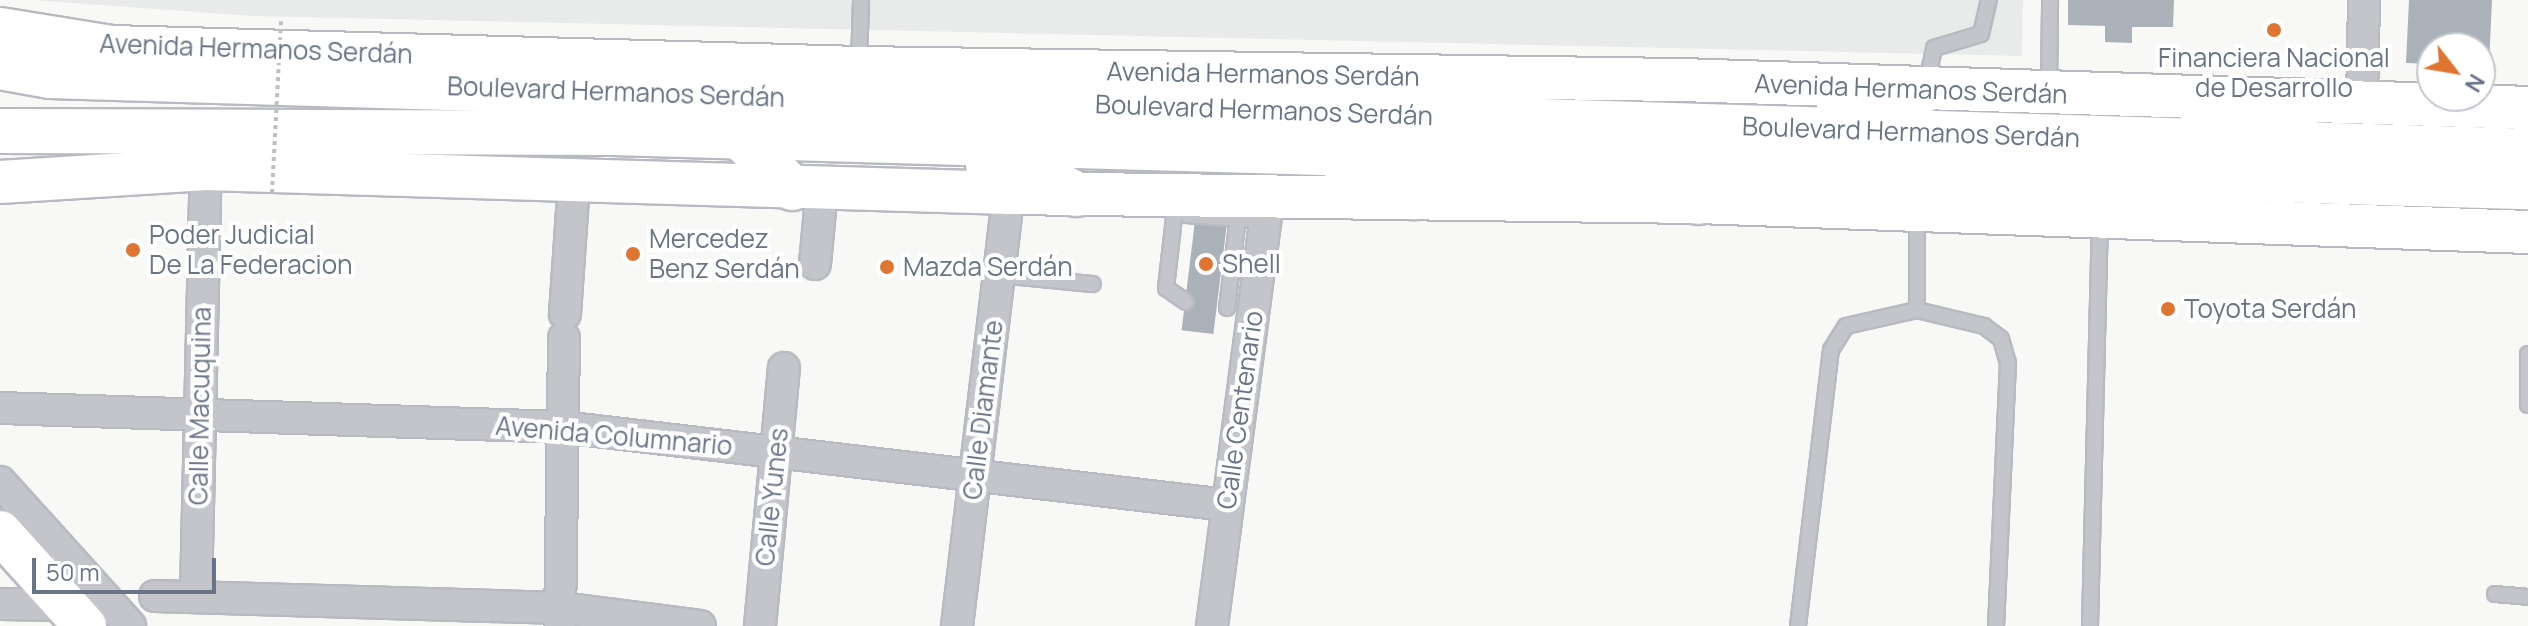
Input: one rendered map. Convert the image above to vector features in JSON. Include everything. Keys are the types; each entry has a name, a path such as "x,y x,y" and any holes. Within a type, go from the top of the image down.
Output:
{"main road":[{"name":"Avenida Hermanos Serdán","path":"0,29 112,47 858,68 1925,90 2528,108"},
{"name":"Boulevard Hermanos Serdán","path":"0,67 50,76 2265,144 2324,184 2528,151"},
{"path":"1803,128 1925,90"},
{"path":"2214,100 2265,144"},
{"path":"2214,100 2324,184"},
{"name":"Boulevard Hermanos Serdán","path":"0,131 740,137 2324,184 2528,187"},
{"path":"740,137 807,188"},
{"path":"931,143 957,159 1029,170 1076,194"},
{"path":"1255,153 1285,171 1387,179 1413,197"},
{"path":"1698,202 1766,167"},
{"path":"0,182 206,169 1076,194 1175,204 1253,207 1413,197 1698,202 2100,217 2324,184 2528,232"},
{"path":"0,532 33,616"},
{"path":"0,574 33,616"}],"street":[{"path":"2362,103 2364,0"},
{"name":"Calle Macuquina","path":"196,595 206,169"},
{"path":"560,617 565,326 574,181"},
{"path":"807,188 815,264"},
{"name":"Calle Diamante","path":"957,626 1009,193"},
{"name":"Calle Centenario","path":"1212,626 1226,505 1232,309 1253,207"},
{"name":"Calle Yunes","path":"760,626 784,368"},
{"name":"Avenida Columnario","path":"0,408 562,427 1226,505"},
{"path":"0,482 130,626"},
{"path":"155,596 196,595 700,626"}],"lane":[{"path":"858,68 861,0"},
{"path":"1925,90 1934,48 1981,34 1989,0"},
{"path":"2049,94 2050,0"},
{"path":"1175,204 1167,293 1186,302"},
{"path":"1917,211 1917,310"},
{"path":"2090,626 2100,217"},
{"path":"999,275 1093,284"},
{"path":"1798,626 1831,350 1846,326 1917,310 1984,326 2001,339 2008,363 1996,626"},
{"path":"2528,354 2528,405"},
{"path":"2495,594 2528,597"}],"path":[{"path":"272,193 281,21"}],"shaded area":[{"path":"33,0 2023,0 2022,56 252,16"}],"building":[{"path":"2068,0 2174,0 2173,27 2132,27 2132,43 2105,42 2105,26 2068,25"},
{"path":"2409,0 2492,0 2491,32 2416,32 2416,63 2406,63"},
{"name":"Shell","path":"1195,221 1227,225 1213,334 1182,330"}],"place":[{"name":"Financiera Nacional de Desarrollo","path":"2274,30"},
{"name":"Poder Judicial De La Federacion","path":"133,250"},
{"name":"Mercedez Benz Serdán","path":"633,254"},
{"name":"Shell","path":"1206,264"},
{"name":"Mazda Serdán","path":"887,267"},
{"name":"Toyota Serdán","path":"2168,309"}]}
